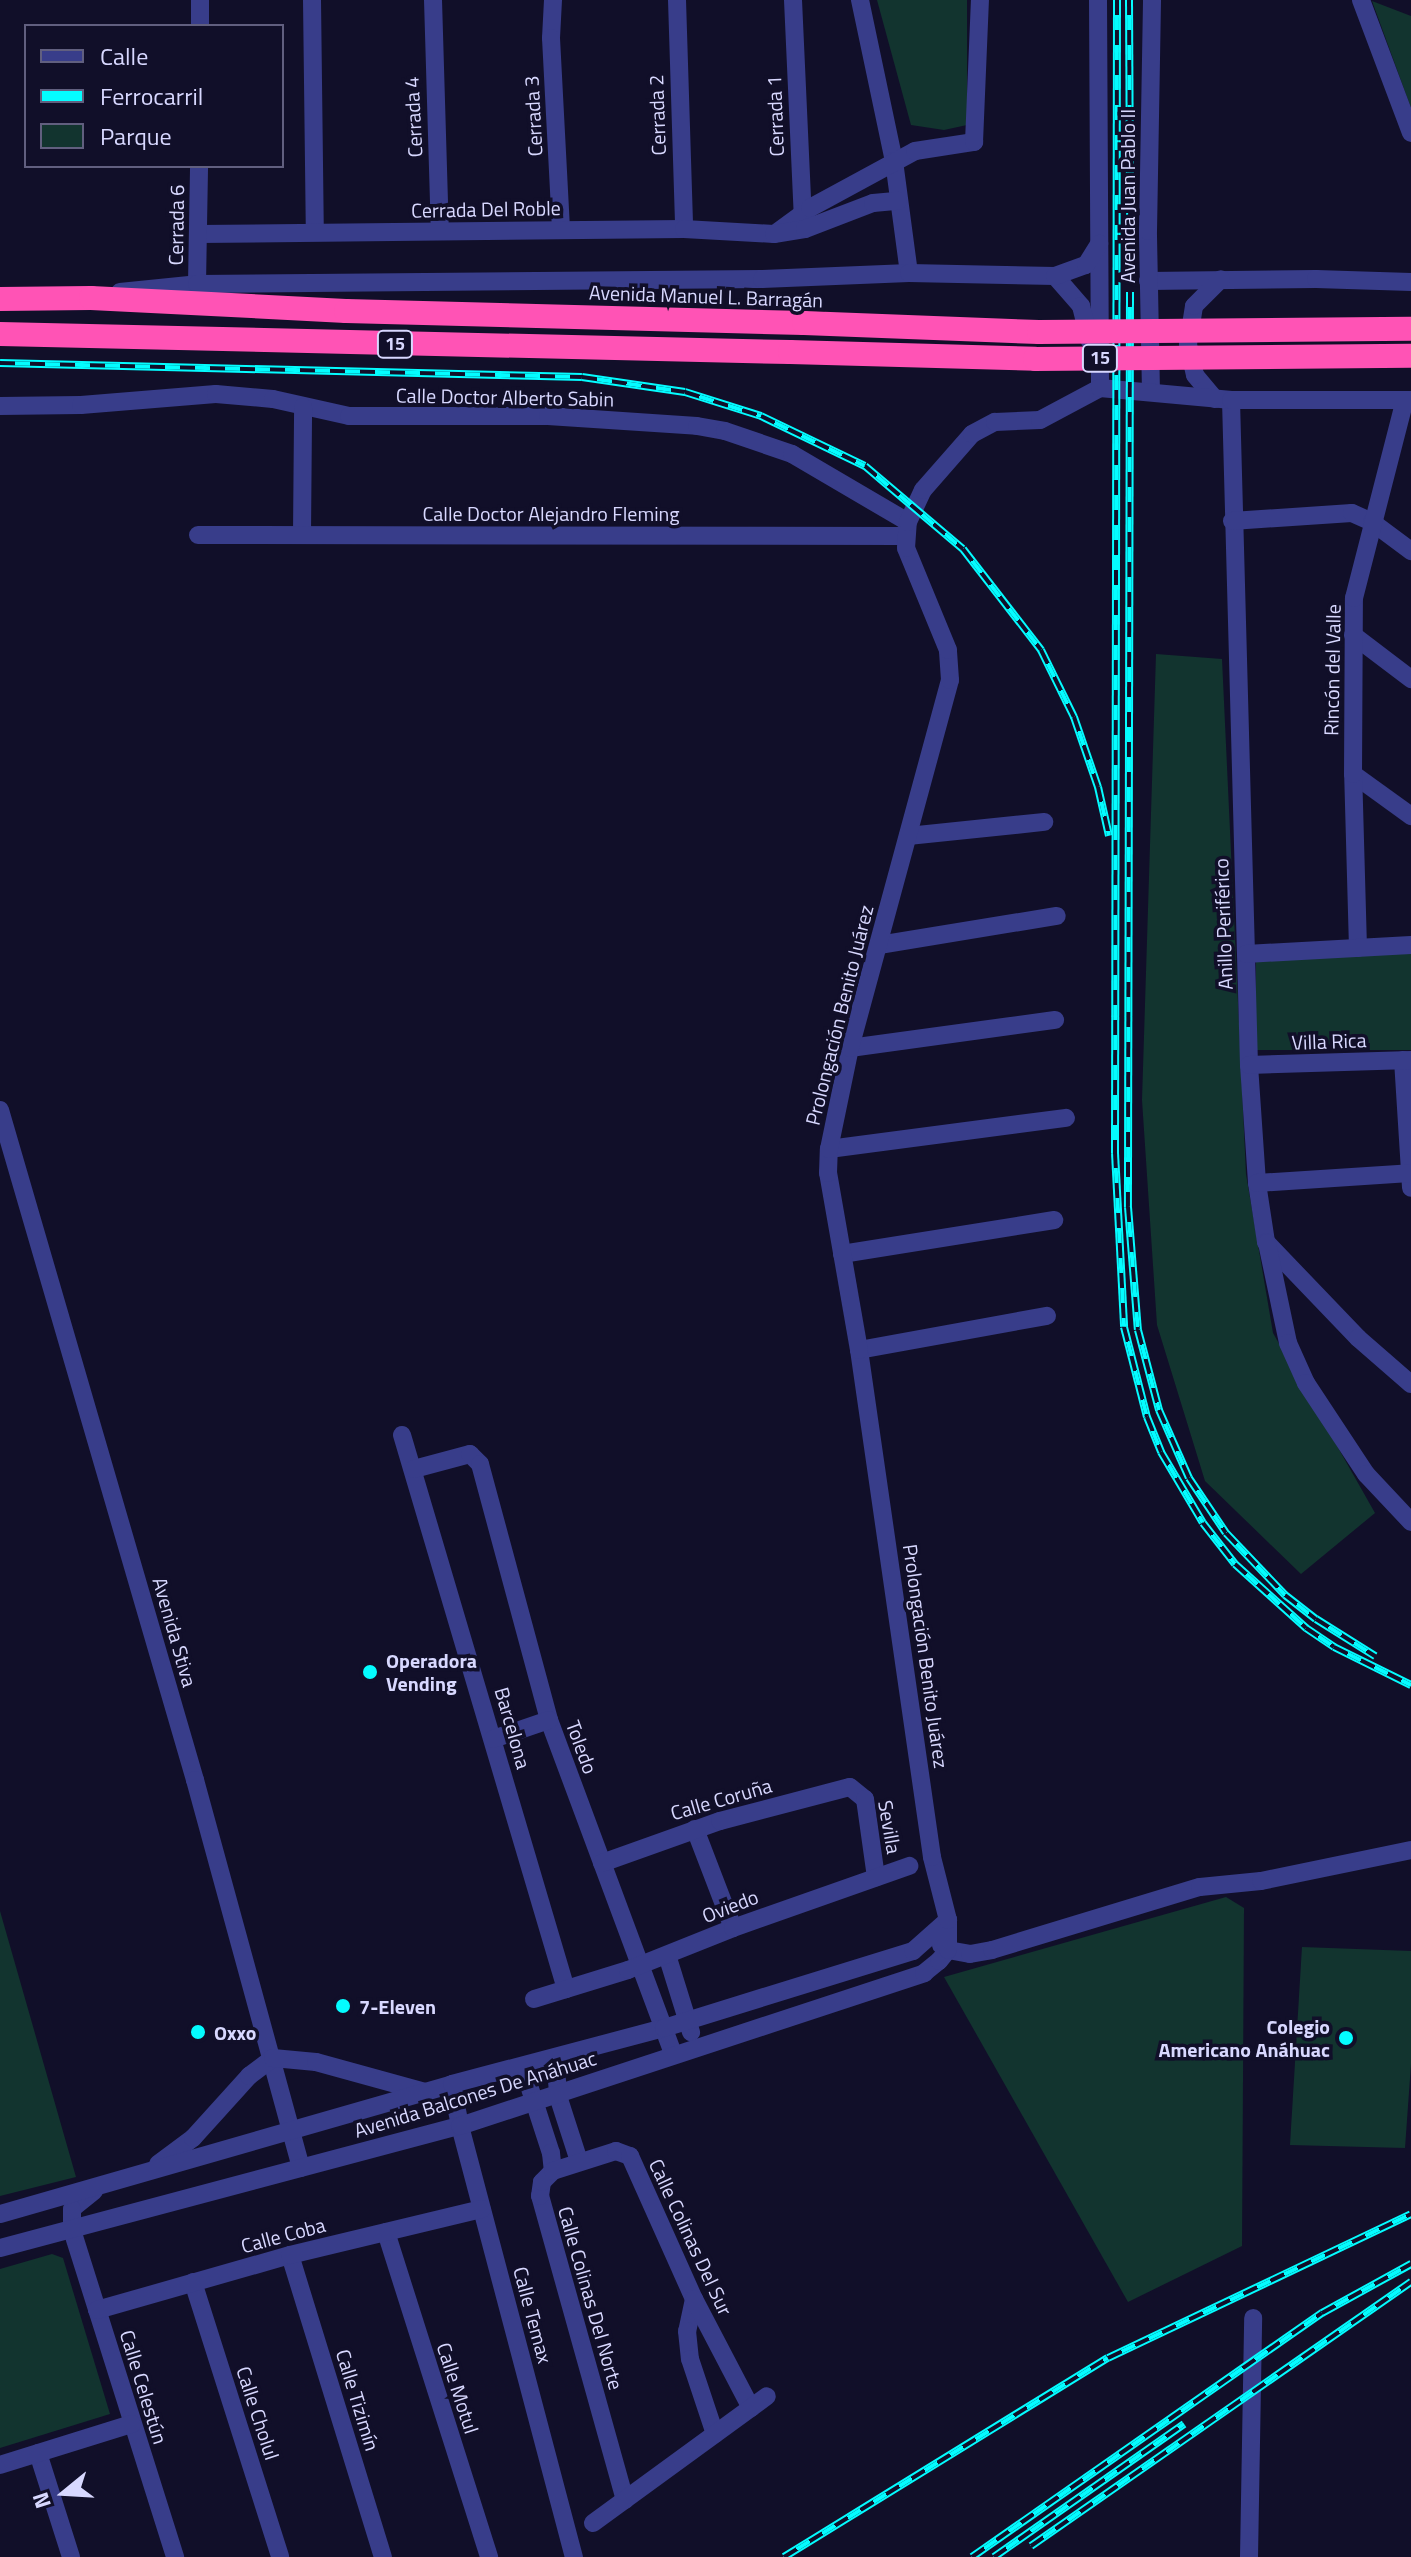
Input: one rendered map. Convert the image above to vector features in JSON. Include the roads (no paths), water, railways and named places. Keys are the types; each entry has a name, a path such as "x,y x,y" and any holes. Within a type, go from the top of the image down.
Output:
{"highway":[{"name":"Avenida Manuel L. Barragán","path":"0,299 91,298 346,311 1039,332 1411,329"},
{"name":"15","path":"0,334 1035,359 1411,356"}],"street":[{"path":"200,0 200,24"},
{"path":"312,0 315,232"},
{"name":"Cerrada 4","path":"433,0 440,231"},
{"name":"Cerrada 3","path":"553,0 551,38 561,230"},
{"name":"Cerrada 2","path":"677,0 684,229"},
{"name":"Cerrada 1","path":"793,0 803,222"},
{"path":"860,0 894,161 909,273"},
{"name":"Cerrada Del Roble","path":"803,222 894,161 920,150 974,142 980,0"},
{"name":"Avenida Juan Pablo II","path":"1092,392 1099,244 1098,0"},
{"name":"Avenida Juan Pablo II","path":"1151,392 1148,281 1152,0"},
{"path":"1361,0 1411,133"},
{"name":"Cerrada 6","path":"197,284 199,168"},
{"name":"Cerrada Del Roble","path":"198,234 684,229 774,234 803,222 873,203 898,201"},
{"path":"91,298 197,284 762,279 909,273 1055,276 1086,265 1099,244"},
{"path":"1055,276 1070,288 1081,306 1089,334 1094,373 1092,392"},
{"path":"1221,279 1194,306 1188,344 1195,375 1223,400"},
{"path":"1148,281 1411,282"},
{"path":"906,529 923,490 972,434 995,422 1040,420 1092,392 1151,392 1223,400 1408,400"},
{"name":"Calle Doctor Alberto Sabin","path":"0,406 81,405 216,394 249,395 349,416 548,416 725,431 792,454 906,529"},
{"name":"Anillo Periférico","path":"1223,400 1232,521 1249,1065 1257,1183 1266,1242 1288,1343 1306,1383 1366,1474 1411,1522"},
{"name":"Rincón del Valle","path":"1358,948 1353,774 1354,598 1372,522 1408,400"},
{"path":"302,534 303,407"},
{"path":"1232,521 1352,513 1372,522 1411,551"},
{"name":"Calle Doctor Alejandro Fleming","path":"198,535 906,529"},
{"name":"Prolongación Benito Juárez","path":"906,529 911,565 952,666 850,1048 829,1149 828,1173 859,1350 932,1857 948,1920 948,1950"},
{"path":"1353,635 1411,679"},
{"path":"1353,774 1411,816"},
{"path":"908,836 1044,822"},
{"path":"879,945 1057,916"},
{"path":"1246,954 1411,945"},
{"path":"850,1048 1055,1020"},
{"path":"1257,1183 1410,1180 1407,1060"},
{"name":"Villa Rica","path":"1249,1065 1407,1060"},
{"name":"Avenida Stiva","path":"0,1110 273,2058 301,2168"},
{"path":"829,1149 1066,1118"},
{"path":"842,1254 1054,1220"},
{"path":"1266,1242 1358,1338 1411,1384"},
{"path":"859,1350 1047,1316"},
{"name":"Barcelona","path":"402,1435 566,1989"},
{"name":"Toledo","path":"414,1469 467,1455 474,1456 480,1464 549,1720 642,1965 667,2056"},
{"path":"493,1739 549,1720"},
{"name":"Calle Coruña","path":"602,1863 695,1829 855,1788"},
{"name":"Sevilla","path":"855,1788 865,1799 876,1877"},
{"path":"695,1829 733,1928"},
{"path":"948,1920 930,1935 948,1950 970,1954 1200,1887 1261,1881 1411,1850"},
{"name":"Oviedo","path":"534,1999 642,1965 733,1928 909,1866"},
{"name":"Avenida Balcones De Anáhuac","path":"0,2214 452,2084 659,2029 913,1951 930,1935"},
{"name":"Avenida Balcones De Anáhuac","path":"0,2248 460,2126 558,2096 667,2056 924,1973 948,1950"},
{"path":"667,1955 701,2045"},
{"path":"146,2173 193,2138 249,2076 273,2058 316,2062 426,2092"},
{"path":"555,2058 558,2096 579,2161"},
{"name":"Calle Colinas Del Norte","path":"523,2067 551,2153 553,2171 542,2182 540,2196 625,2500"},
{"name":"Calle Temax","path":"452,2084 460,2126 574,2557"},
{"name":"Calle Colinas Del Sur","path":"553,2171 616,2151 630,2156 694,2299 751,2408"},
{"path":"72,2230 71,2214 75,2205 114,2181"},
{"name":"Calle Coba","path":"97,2310 290,2255 482,2209"},
{"name":"Calle Celestún","path":"72,2230 175,2557"},
{"name":"Calle Motul","path":"386,2232 489,2557"},
{"name":"Calle Tizimín","path":"290,2255 383,2557"},
{"name":"Calle Cholul","path":"193,2282 280,2557"},
{"path":"694,2299 687,2331 690,2359 715,2434"},
{"path":"1249,2557 1253,2318"},
{"path":"593,2523 767,2396"},
{"path":"0,2465 132,2424"},
{"path":"38,2453 71,2557"}],"railway":[{"path":"1117,0 1115,1153 1124,1327 1147,1417 1161,1452 1203,1523 1235,1564 1306,1628 1334,1647 1411,1685"},
{"path":"1129,0 1130,228"},
{"path":"1130,292 1128,1207 1138,1330 1159,1410 1189,1478 1226,1533 1285,1595 1316,1619 1375,1656"},
{"path":"0,363 582,377 685,392 761,416 865,466 963,549 1041,650 1074,717 1098,787 1109,836"},
{"path":"784,2557 1108,2358 1411,2214"},
{"path":"972,2557 1322,2313 1411,2264"},
{"path":"1031,2546 1411,2282"},
{"path":"994,2557 1184,2424"}],"place":[{"name":"Operadora Vending","path":"370,1672"},
{"name":"7-Eleven","path":"343,2006"},
{"name":"Oxxo","path":"198,2032"},
{"name":"Colegio Americano Anáhuac","path":"1346,2038"}]}
